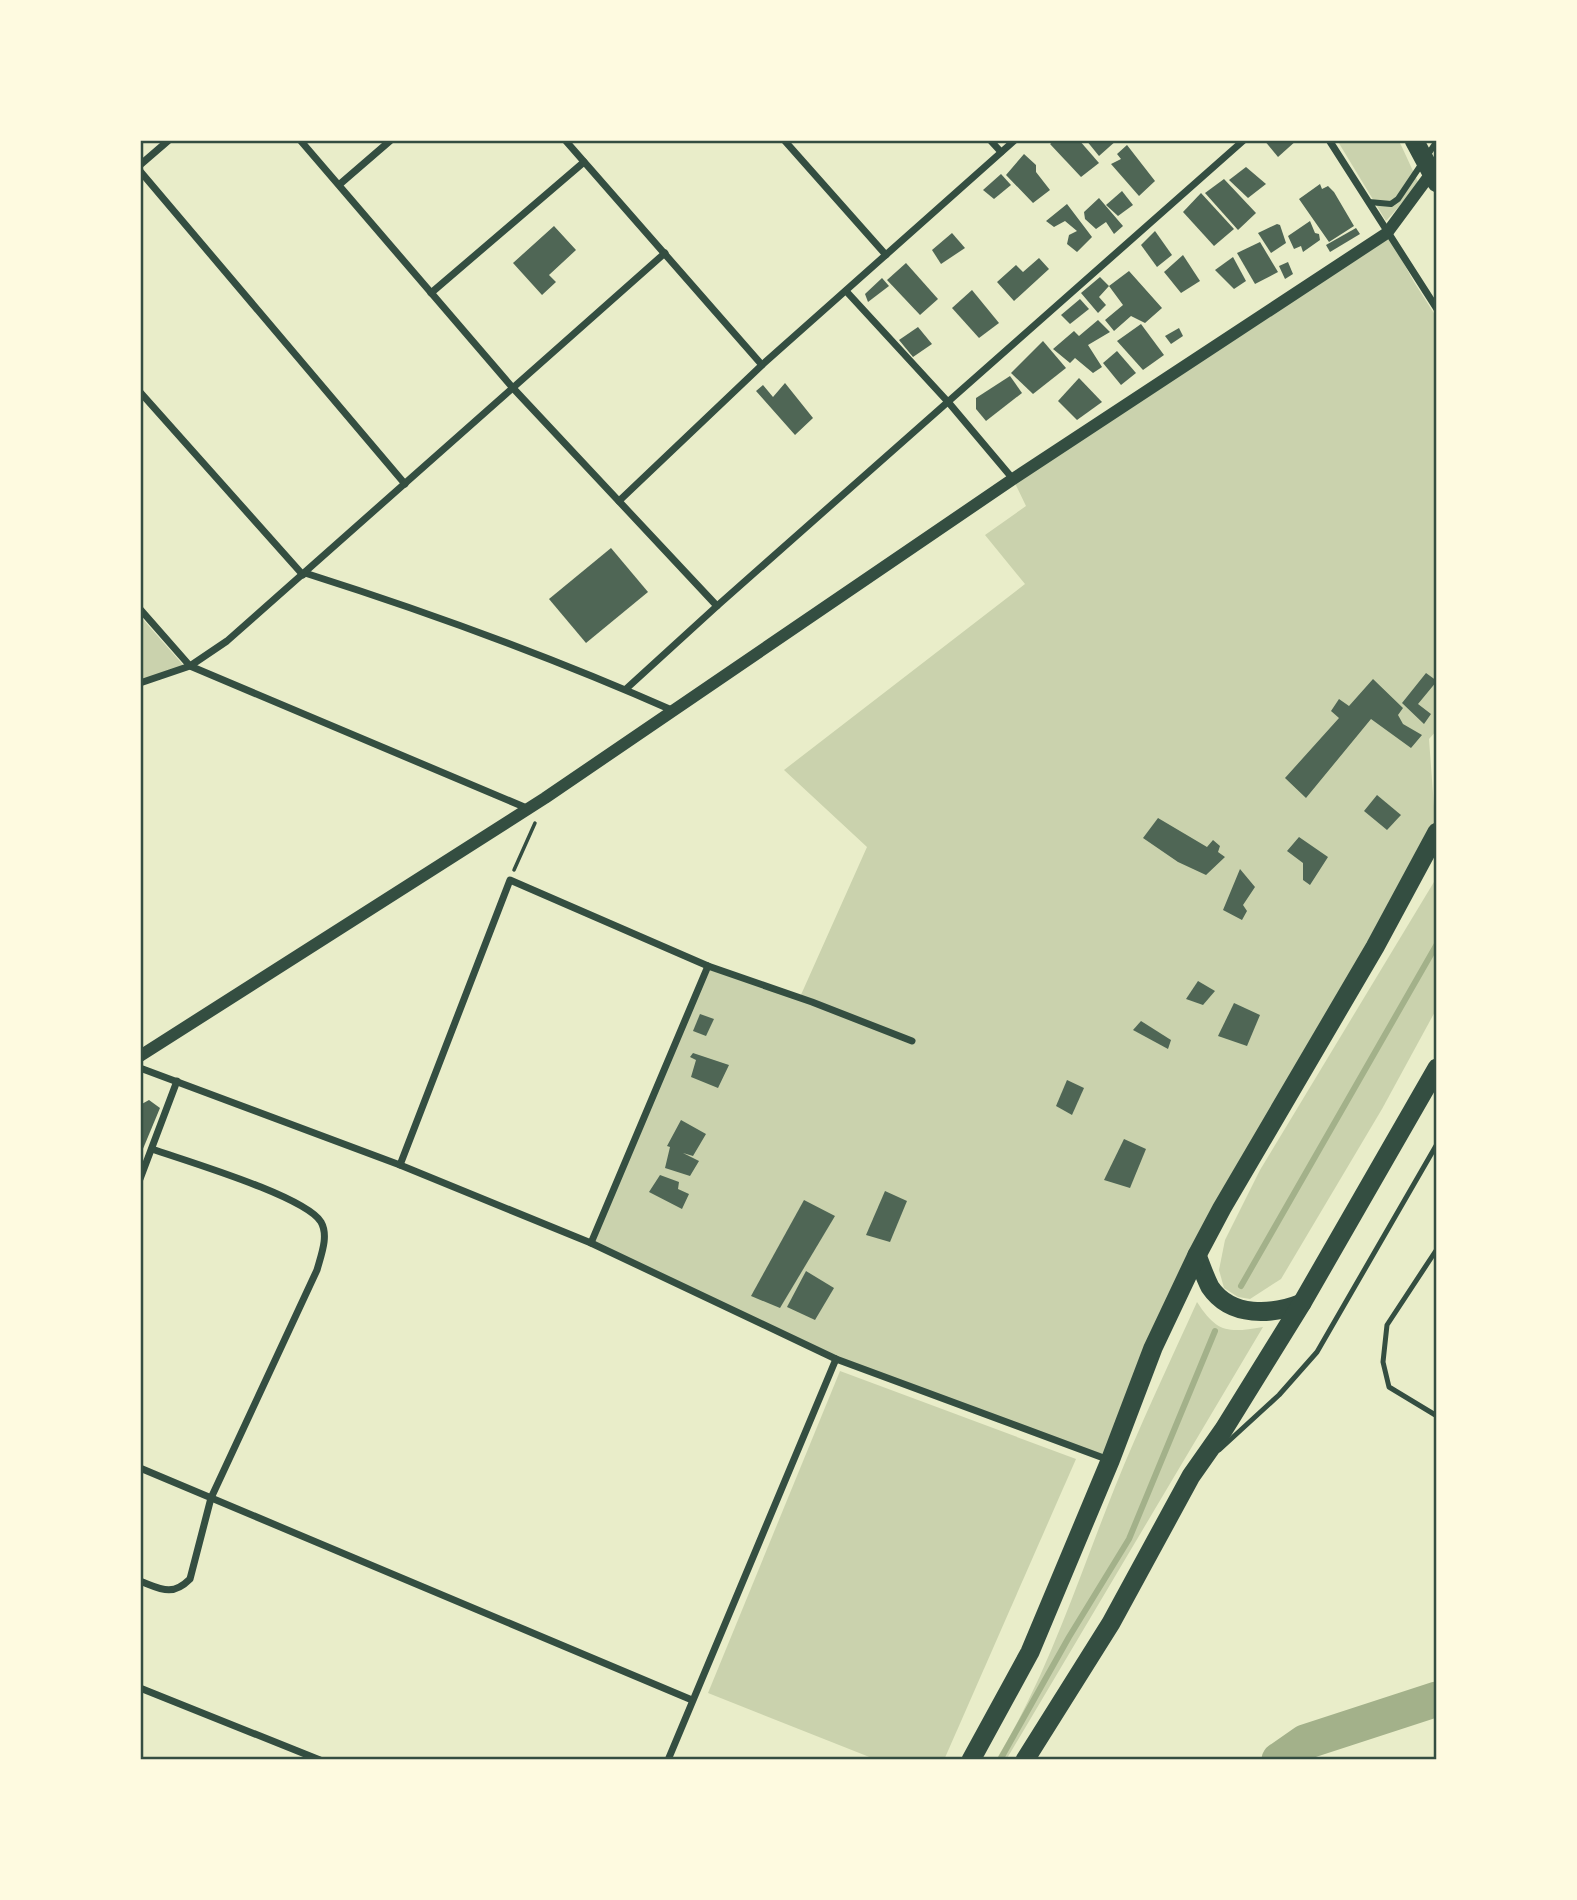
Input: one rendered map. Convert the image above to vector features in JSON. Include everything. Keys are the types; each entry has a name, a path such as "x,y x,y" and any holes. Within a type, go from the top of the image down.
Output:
{"highway":[{"path":"1414,140 1437,183"},
{"path":"971,1760 1030,1653 1110,1461 1153,1348 1197,1255 1375,947 1437,832"},
{"path":"1025,1760 1111,1623 1191,1476 1247,1394 1302,1303 1437,1068"},
{"path":"1197,1255 1211,1288 1234,1306 1268,1313 1302,1303"}],"street":[{"path":"140,165 169,140"},
{"path":"300,140 512,387 717,606"},
{"path":"340,184 391,140"},
{"path":"565,140 762,365"},
{"path":"784,140 886,255"},
{"path":"990,140 1001,152"},
{"path":"619,501 762,365 1015,140"},
{"path":"626,690 717,606 1244,140"},
{"path":"1329,140 1437,309"},
{"path":"1369,202 1391,204 1398,199 1437,141"},
{"path":"431,293 584,162"},
{"path":"140,1056 529,809 1013,479 1387,233 1437,165"},
{"path":"140,172 405,484"},
{"path":"140,683 190,666 227,641 665,253"},
{"path":"846,291 949,403 1013,479"},
{"path":"140,392 304,574 434,614 675,711"},
{"path":"140,609 190,666 529,809"},
{"path":"400,1165 510,880 708,966 912,1041"},
{"path":"590,1243 708,966"},
{"path":"140,1068 400,1165 590,1243 836,1359 1110,1461"},
{"path":"140,1179 177,1081"},
{"path":"140,1581 170,1591 182,1587 190,1579 211,1499 317,1270 325,1238 323,1225 314,1213 281,1195 152,1149"},
{"path":"668,1760 836,1359"},
{"path":"140,1468 692,1700"},
{"path":"140,1688 320,1760"}],"lane":[{"path":"1191,1476 1279,1395 1317,1352 1437,1144"},
{"path":"1437,1249 1387,1325 1383,1362 1389,1387 1437,1416"}],"path":[{"path":"510,880 545,798"}],"green space":[{"path":"1337,140 1398,140 1419,184 1386,221"},
{"path":"1387,233 1437,318 1437,730 1429,739 1436,834 1222,1208 1110,1461 836,1359 591,1242 708,969 800,997 867,847 784,770 1025,584 985,535 1026,506 1013,479"},
{"path":"140,616 184,666 140,681"},
{"path":"1437,877 1437,1008 1382,1109 1281,1279 1250,1299 1238,1297 1224,1288 1219,1270 1225,1240 1260,1170"},
{"path":"1197,1302 1211,1320 1224,1328 1241,1330 1263,1327 1006,1760 996,1760 1015,1728 1047,1661 1125,1464"},
{"path":"840,1371 1076,1459 944,1760 877,1760 708,1693"}],"building":[{"path":"1055,140 1079,140 1099,163 1081,177 1050,144"},
{"path":"1086,140 1117,140 1099,156"},
{"path":"1264,140 1297,140 1278,157"},
{"path":"1127,145 1155,181 1139,196 1111,164 1121,159 1117,154"},
{"path":"1024,154 1036,165 1036,172 1050,190 1033,203 1006,175"},
{"path":"1246,167 1266,184 1248,198 1229,180"},
{"path":"1001,174 1011,185 994,199 983,190"},
{"path":"1224,179 1256,213 1238,230 1205,193"},
{"path":"1320,184 1322,189 1328,186 1334,192 1354,226 1329,242 1299,199"},
{"path":"1122,191 1133,205 1118,216 1106,205"},
{"path":"1201,193 1234,229 1214,246 1183,212"},
{"path":"1099,198 1123,226 1114,234 1106,222 1096,229 1085,219 1084,212"},
{"path":"1067,204 1092,237 1077,252 1067,244 1069,235 1077,231 1065,221 1054,227 1046,221"},
{"path":"1310,221 1320,240 1303,252 1301,246 1294,249 1288,236"},
{"path":"1280,225 1286,243 1271,253 1258,233"},
{"path":"554,226 576,250 549,275 556,282 542,295 513,263"},
{"path":"1356,228 1360,234 1330,252 1326,245"},
{"path":"1155,231 1172,255 1157,267 1141,245"},
{"path":"952,233 965,248 941,264 932,250"},
{"path":"1260,242 1278,272 1255,284 1237,253"},
{"path":"1183,255 1200,281 1181,293 1164,272"},
{"path":"1233,257 1246,281 1234,289 1215,270"},
{"path":"1039,258 1049,269 1014,301 997,282 1016,265 1023,272"},
{"path":"1288,262 1293,274 1285,279 1279,266"},
{"path":"906,263 938,299 920,315 887,280"},
{"path":"1129,271 1162,308 1145,323 1131,316 1114,331 1105,320 1123,305 1109,286"},
{"path":"1100,277 1109,286 1099,297 1106,305 1098,313 1081,293"},
{"path":"882,278 889,286 868,302 865,294"},
{"path":"972,290 999,323 979,338 952,308"},
{"path":"1080,299 1089,309 1070,324 1061,315"},
{"path":"1098,320 1110,332 1088,345 1102,367 1093,373 1075,358 1070,363 1053,349 1074,331 1079,336"},
{"path":"1141,324 1164,355 1143,370 1117,341"},
{"path":"918,327 932,344 913,357 899,340"},
{"path":"1179,328 1183,336 1171,344 1165,336"},
{"path":"1043,341 1066,368 1033,394 1011,373"},
{"path":"1117,351 1136,373 1121,385 1103,363"},
{"path":"1010,376 1022,393 986,421 976,409 976,398"},
{"path":"1079,378 1102,402 1077,420 1058,401"},
{"path":"785,383 813,418 795,435 756,391 763,385 773,397"},
{"path":"611,548 648,592 586,643 549,599"},
{"path":"1426,673 1437,681 1418,704 1431,714 1424,724 1402,703"},
{"path":"1373,679 1403,708 1398,715 1403,724 1422,735 1411,748 1371,719 1306,798 1285,778 1339,718 1331,711 1339,699 1349,706"},
{"path":"1377,795 1401,815 1387,830 1364,811"},
{"path":"1158,818 1207,847 1213,840 1220,846 1218,852 1225,857 1206,875 1178,862 1143,838"},
{"path":"1299,837 1328,857 1310,885 1303,880 1303,863 1287,851"},
{"path":"1240,869 1255,887 1243,905 1247,911 1242,920 1223,910"},
{"path":"1198,981 1215,991 1203,1005 1186,999"},
{"path":"1234,1003 1260,1015 1247,1046 1218,1036"},
{"path":"700,1014 714,1019 706,1036 693,1031"},
{"path":"1141,1021 1171,1040 1168,1049 1133,1030"},
{"path":"693,1053 729,1065 718,1088 691,1077 696,1060 690,1057"},
{"path":"1067,1080 1084,1088 1072,1115 1056,1106"},
{"path":"149,1100 160,1108 140,1156 140,1105"},
{"path":"681,1120 706,1134 693,1156 683,1153 699,1161 690,1176 665,1168 670,1147 667,1146"},
{"path":"1124,1139 1146,1149 1130,1188 1104,1180"},
{"path":"660,1175 679,1182 678,1189 689,1194 682,1209 649,1192"},
{"path":"885,1191 907,1201 890,1242 866,1235"},
{"path":"804,1200 835,1216 780,1308 751,1296"},
{"path":"806,1271 834,1288 815,1320 787,1307"}],"waterway":[{"path":"1241,1286 1437,944"},
{"path":"1000,1760 1069,1637 1129,1539 1215,1331"},
{"path":"1279,1760 1305,1742 1437,1699"}]}
